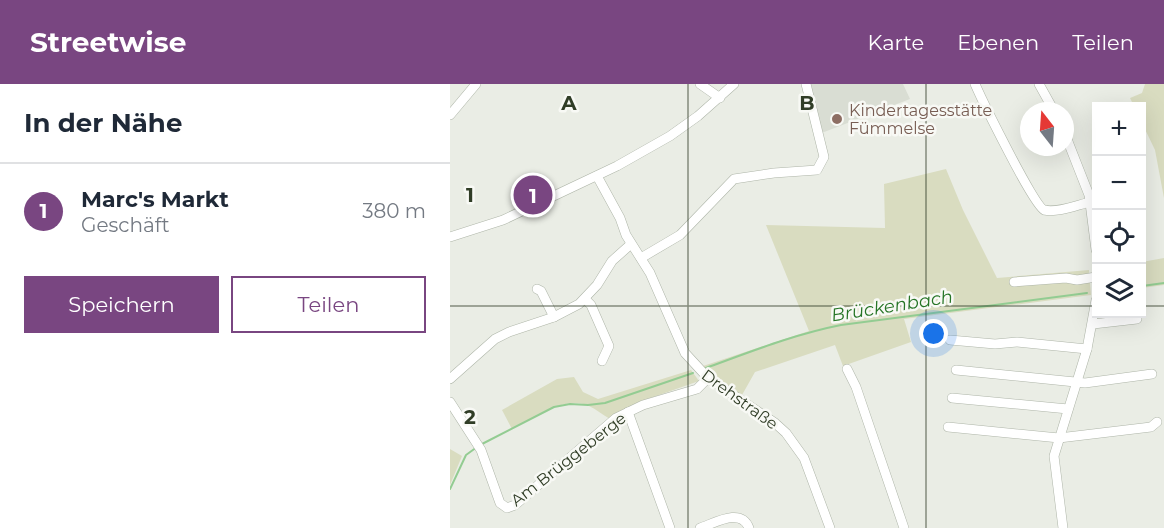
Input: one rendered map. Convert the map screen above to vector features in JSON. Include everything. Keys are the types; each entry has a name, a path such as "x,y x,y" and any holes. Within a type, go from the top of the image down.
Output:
{"street":[{"path":"450,115 476,84"},
{"path":"700,84 720,98"},
{"path":"450,237 503,220 597,176 670,136 698,116 734,84"},
{"path":"641,258 680,235 734,179 817,170 824,157 806,84"},
{"path":"975,84 1009,153 1040,208 1058,209 1090,201"},
{"path":"1039,84 1049,102"},
{"path":"1073,156 1090,201 1092,217"},
{"name":"Drehstraße","path":"597,176 631,244 650,273 678,339 689,358 708,378 775,423 786,433 804,458 830,528"},
{"path":"450,380 495,339 569,311 585,298 612,261 631,244"},
{"path":"1014,282 1092,278"},
{"path":"537,289 541,291 554,317"},
{"path":"585,298 591,305 609,346 602,361"},
{"path":"1063,528 1054,456 1088,349 1094,318"},
{"path":"1093,324 1137,319"},
{"path":"950,340 995,344 1017,342 1088,349"},
{"path":"847,369 904,528"},
{"path":"956,370 1078,382 1152,374"},
{"name":"Am Brüggeberge","path":"450,402 480,447 500,503 507,508 514,505 616,418 698,389 708,378"},
{"path":"952,398 1068,409"},
{"path":"628,412 670,528"},
{"path":"948,427 1059,438 1151,426 1157,422"},
{"path":"700,528 737,516 744,520 749,528"}],"shaded area":[{"name":"Kindertagesstätte Fümmelse","path":"811,84 903,84 910,99 819,134 807,86"}],"green space":[{"path":"1145,84 1164,84 1164,198 1155,150 1146,131 1146,102 1132,102 1130,98 1142,93"},
{"path":"946,169 963,210 997,278 1089,270 1091,295 904,319 911,342 843,366 835,345 755,372 742,395 713,377 703,366 809,331 766,225 885,228 884,184"},
{"path":"1164,258 1164,285 1146,287 1146,261"},
{"path":"691,370 699,381 645,400 610,419 589,406 570,403 550,409 512,429 502,410 557,379 574,377 583,392 598,399"},
{"path":"450,449 462,456 450,485"}],"waterway":[{"name":"Brückenbach","path":"1146,285 1164,283"},
{"name":"Brückenbach","path":"706,368 790,338 841,325 1087,293"},
{"name":"Brückenbach","path":"482,444 554,407 605,403 693,373"},
{"name":"Brückenbach","path":"450,489 466,455 477,447"}],"place":[{"name":"Kindertagesstätte Fümmelse","path":"837,119"},
{"name":"Marc's Markt","path":"533,195"}]}
